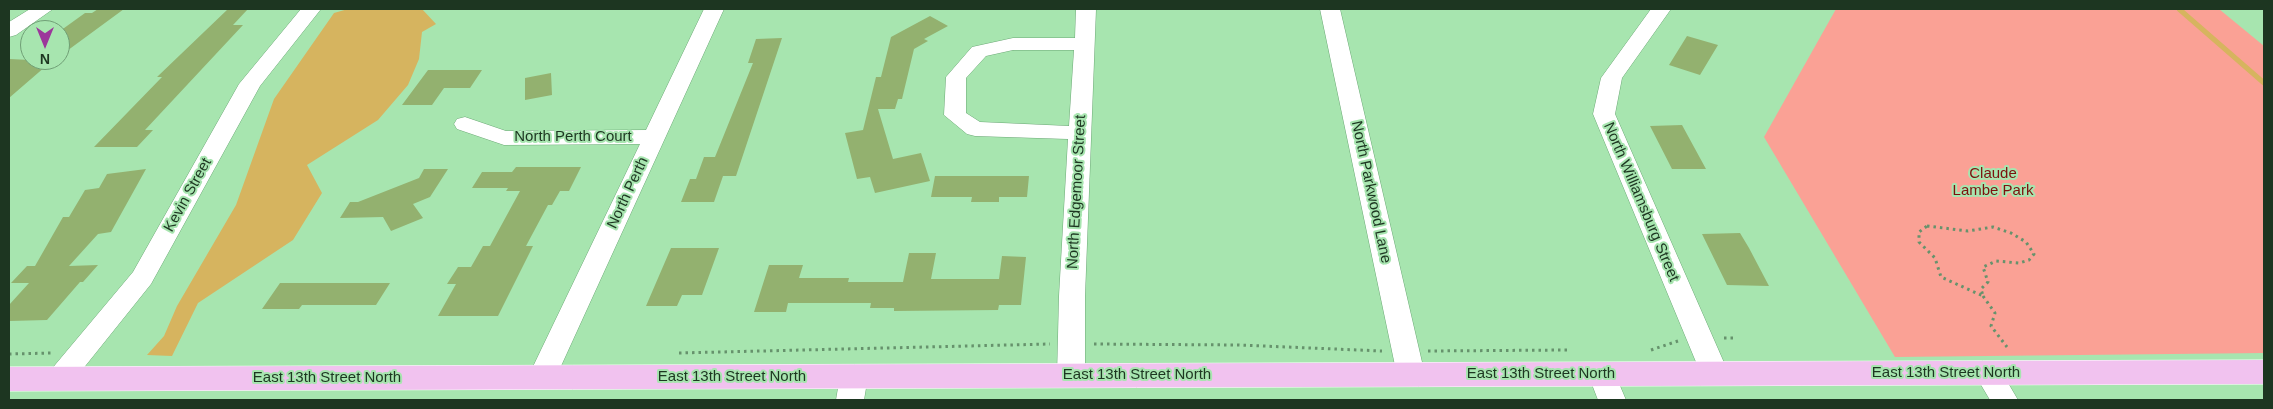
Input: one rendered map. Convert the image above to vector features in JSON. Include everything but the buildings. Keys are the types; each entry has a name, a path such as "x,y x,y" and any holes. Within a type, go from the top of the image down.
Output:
{"main road":[{"name":"East 13th Street North","path":"9,378 542,377 852,388 1071,376 1409,363 1607,387 1715,374 2264,372"}],"street":[{"path":"9,31 43,9"},
{"name":"Kevin Street","path":"60,378 142,278 250,84 310,9"},
{"name":"North Perth","path":"542,377 714,9"},
{"name":"North Edgemoor Street","path":"1071,376 1086,9"},
{"name":"North Parkwood Lane","path":"1330,9 1409,363"},
{"name":"North Williamsburg Street","path":"1661,9 1612,78 1604,114 1715,374"},
{"path":"1080,134 975,129 954,115 956,77 978,51 1013,44 1084,44"},
{"name":"North Perth Court","path":"465,124 504,138 654,137"},
{"path":"1988,373 2004,400"}],"path":[{"path":"1983,296 1957,286 1941,276 1937,270 1935,258 1920,242 1919,232 1927,226 1968,231 1993,227 2011,232 2026,242 2034,254 2029,260 2019,264 1996,261 1988,263 1983,267 1988,282 1981,289 1983,296 1995,313 1991,326 2007,347"},
{"path":"1644,350 1654,350 1681,340 1737,338"},
{"path":"670,353 1071,344 1239,345 1352,351 1409,363 1574,350"},
{"path":"9,354 81,354"}],"green space":[{"name":"Claude Lambe Park","path":"1836,9 2219,9 2264,46 2264,353 1895,357 1764,137"}],"shaded area":[{"path":"348,9 422,9 436,24 422,32 419,59 408,85 378,120 307,165 322,193 293,240 198,303 172,356 147,355 164,336 177,306 236,205 274,99 334,13"}],"waterway":[{"path":"2179,9 2264,83"}]}
